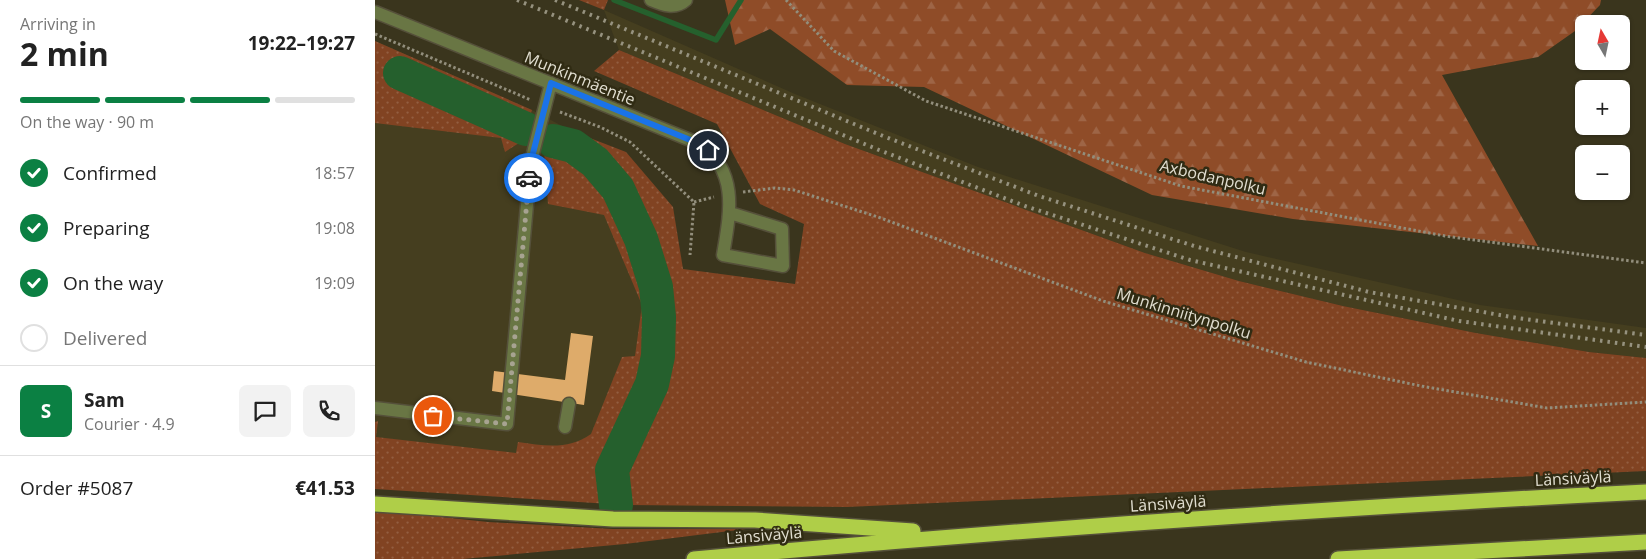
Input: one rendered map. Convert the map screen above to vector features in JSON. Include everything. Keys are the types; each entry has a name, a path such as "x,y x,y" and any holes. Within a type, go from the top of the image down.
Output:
{"highway":[{"name":"Länsiväylä","path":"694,559 959,534 1456,501 1646,492"},
{"path":"375,504 613,520 755,520 959,534"},
{"path":"1338,559 1646,542"}],"street":[{"path":"651,0 665,6 675,6 686,0"},
{"name":"Munkinmäentie","path":"375,12 700,144 718,160 725,173 730,213 723,255 783,266 781,229 730,213"},
{"path":"375,408 507,424 531,161 551,83"},
{"path":"565,427 569,404"}],"path":[{"name":"Axbodanpolku","path":"786,0 833,51 926,101 1181,186 1445,236 1646,263"},
{"path":"375,34 544,106 600,127 630,142 694,202 690,255"},
{"name":"Munkinniitynpolku","path":"729,194 775,188 794,190 878,217 1103,302 1306,362 1421,386 1547,408 1646,402"}],"shaded area":[{"path":"579,0 608,0 604,10"},
{"path":"604,10 795,94 978,167 1246,252 1480,305 1646,328 1646,358 1589,352 1476,333 1343,306 1239,281 1145,253 845,144 619,50"},
{"path":"375,41 532,110 581,136 666,310 596,487 375,460"},
{"path":"375,41 532,110 522,141 505,152 501,138 375,123"},
{"path":"619,50 845,144 1145,253 1239,281 1343,306 1476,333 1589,352 1646,358 1646,471 847,507 626,505 375,489 375,422 378,421 376,437 516,453 518,442 556,446 574,443 591,434 622,357 635,356 642,305 604,215 548,204 544,150 555,149 559,126 626,152 673,207 683,269 795,284 804,224 760,204 717,124 594,71"},
{"path":"375,510 488,522 613,529 746,529 625,544 463,559 375,559"}],"green space":[{"path":"725,0 1601,0 1600,5 1590,15 1575,15 1575,31 1538,57 1442,75 1538,246 1293,219 1152,195 924,87 847,85 770,29 735,45"}],"building":[{"path":"571,333 593,336 584,405 492,391 494,371 565,380"}],"waterway":[{"path":"614,0 716,40 741,0"},
{"path":"400,73 526,129"},
{"path":"553,141 573,146 595,162 618,189 641,239 656,287 659,317 658,356 652,384 612,470 616,505"}],"railway":[{"path":"517,0 879,150 1025,206 1190,260 1459,321 1646,347"},
{"path":"555,0 883,136 1039,196 1194,246 1369,292 1517,318 1646,335"}],"way so far":[{"path":"433,416 507,424 529,178"}],"route":[{"path":"529,178 531,161 551,83 700,144 708,150"}]}
